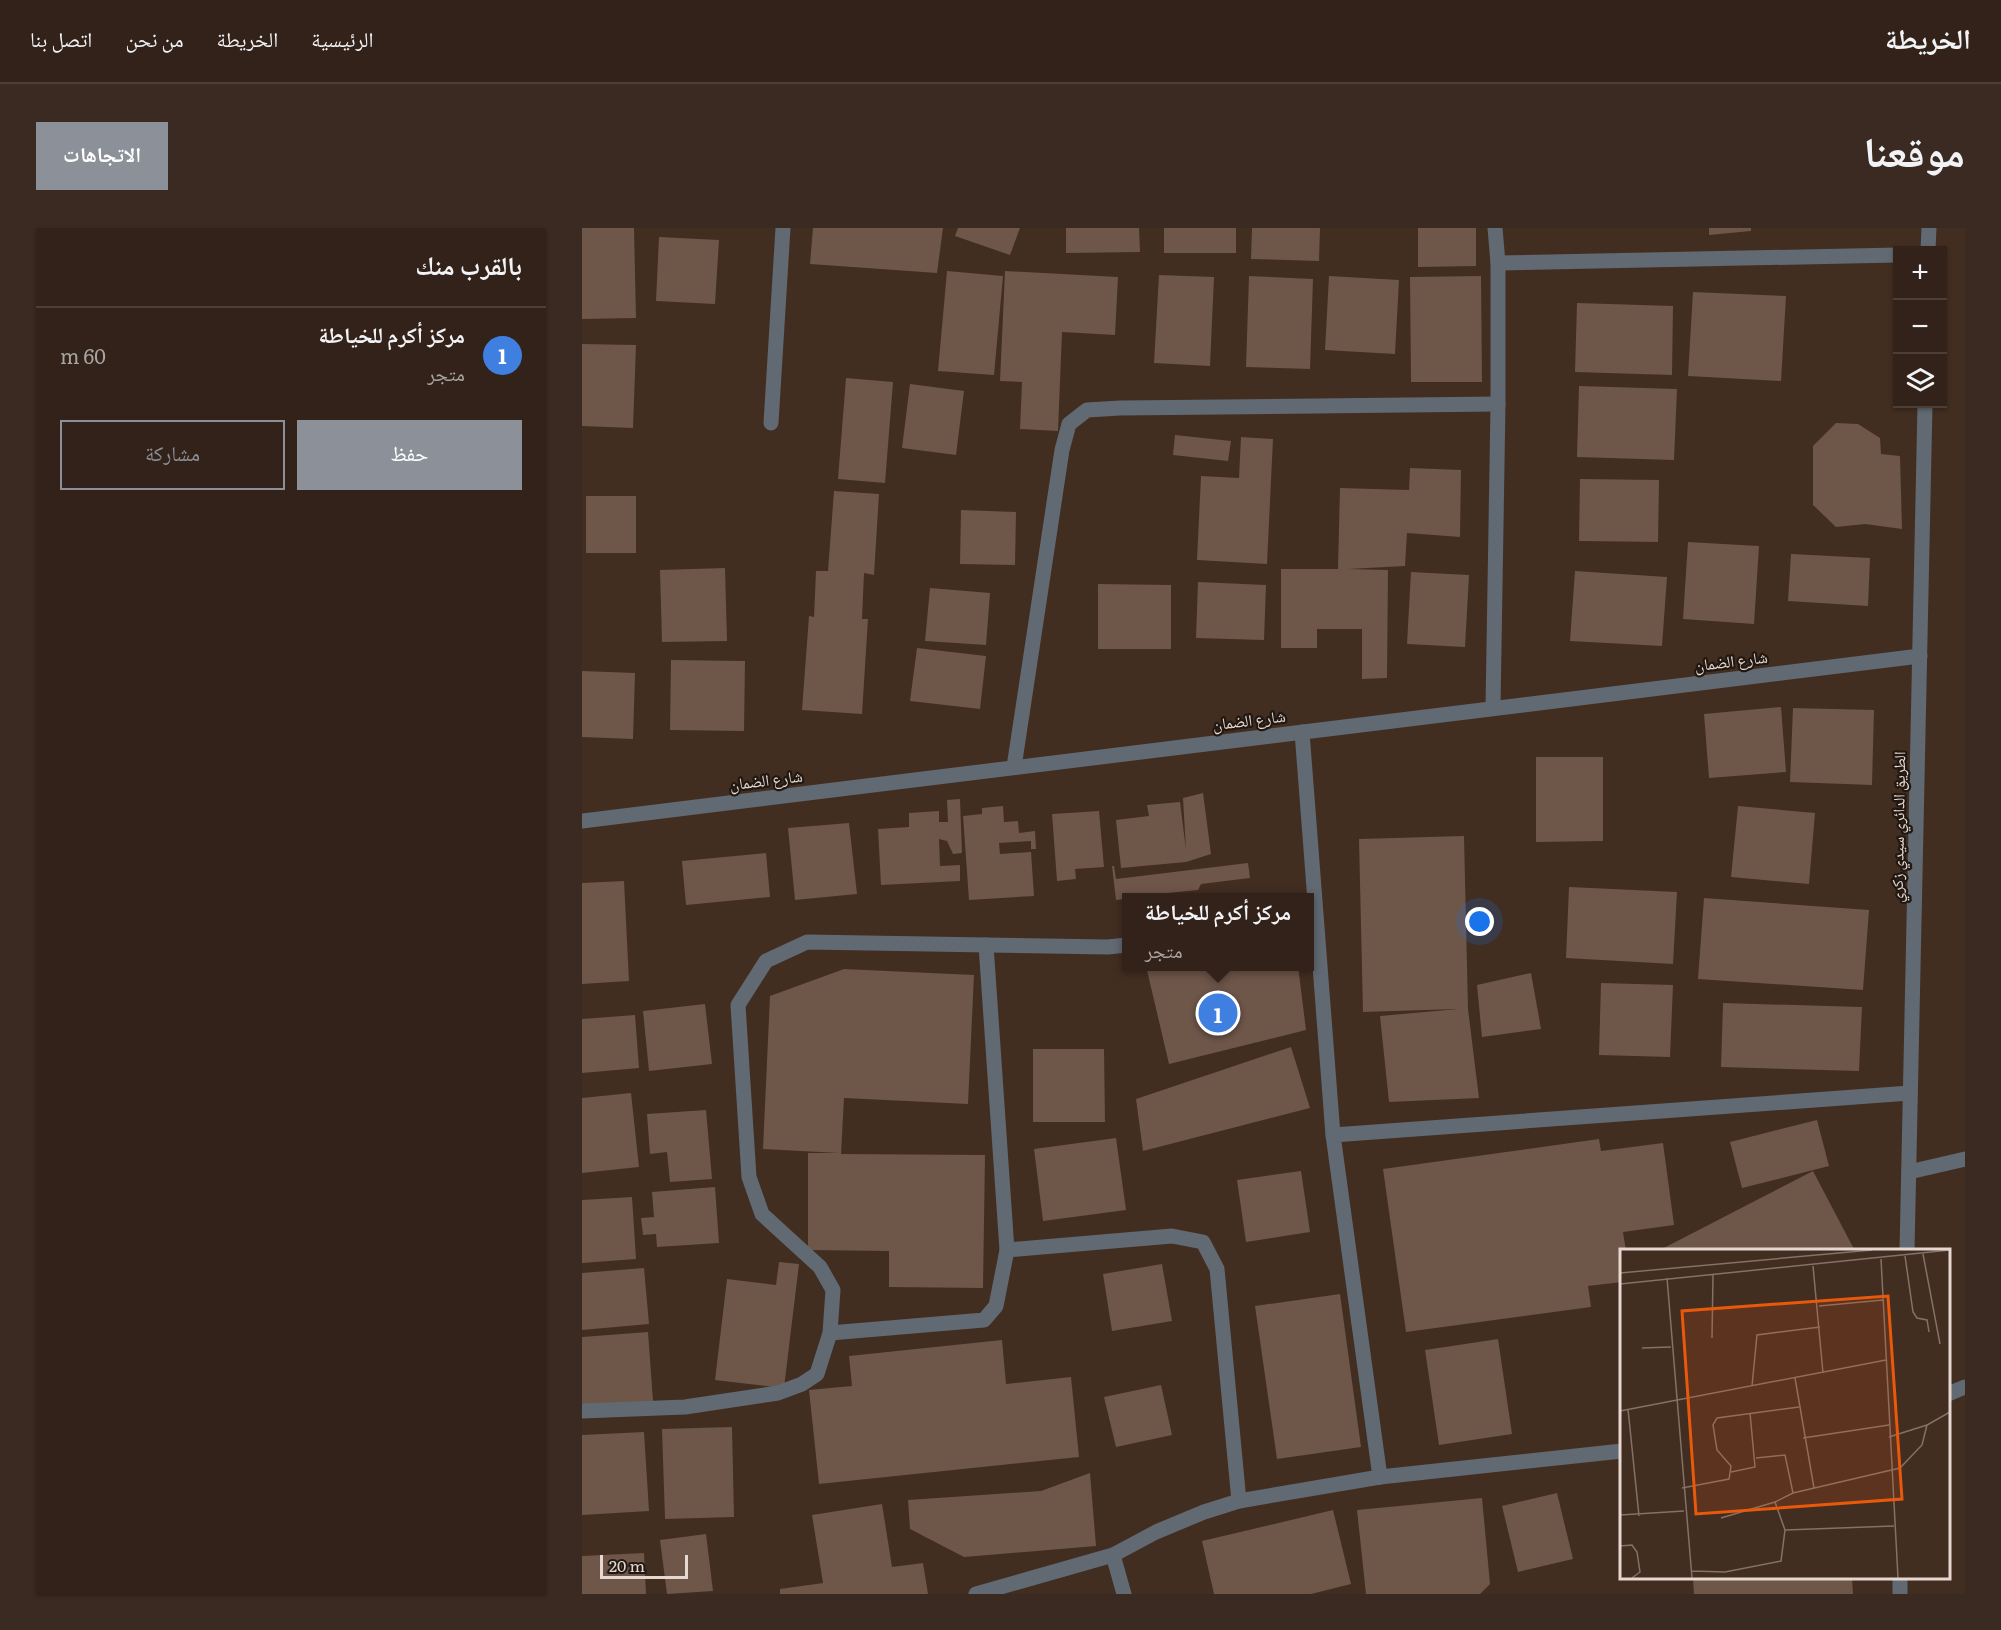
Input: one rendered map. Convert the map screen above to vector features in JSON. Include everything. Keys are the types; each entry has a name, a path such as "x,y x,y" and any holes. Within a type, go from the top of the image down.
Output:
{"street":[{"path":"771,423 783,228"},
{"path":"1493,708 1498,404 1498,263 1495,228"},
{"path":"1928,246 1929,228"},
{"path":"1498,263 1893,255"},
{"path":"1014,767 1062,450 1069,424 1087,410 1498,404"},
{"name":"الطريق الدائري سيدي زكري","path":"1907,1249 1925,408"},
{"name":"شارع الضمان","path":"582,821 1920,656"},
{"path":"1302,732 1311,893"},
{"path":"1314,940 1333,1135 1380,1477"},
{"path":"582,1411 685,1407 778,1393 802,1384 817,1374 830,1333 833,1290 820,1267 762,1214 749,1177 738,1005 766,960 807,942 1122,945"},
{"path":"830,1333 984,1320 996,1306 1007,1250 986,945"},
{"path":"1333,1135 1910,1093"},
{"path":"1909,1172 1965,1159"},
{"path":"1007,1250 1172,1236 1203,1242 1217,1269 1239,1501"},
{"path":"1950,1393 1965,1387"},
{"path":"976,1594 1113,1555 1156,1532 1204,1512 1239,1501 1380,1477 1620,1451"},
{"path":"1113,1555 1124,1594"}],"building":[{"path":"582,228 634,228 636,318 582,319"},
{"path":"813,228 943,228 937,273 810,264"},
{"path":"958,228 1020,228 1010,255 955,236"},
{"path":"1066,228 1139,228 1140,252 1066,253"},
{"path":"1164,228 1236,228 1236,253 1164,253"},
{"path":"1252,228 1320,228 1319,261 1251,259"},
{"path":"1418,228 1476,228 1476,266 1418,267"},
{"path":"1709,228 1751,228 1751,231 1709,235"},
{"path":"659,237 719,240 715,304 656,301"},
{"path":"947,271 1003,276 994,375 938,371"},
{"path":"1005,271 1118,277 1115,335 1062,332 1058,431 1020,429 1022,382 1000,381"},
{"path":"1159,275 1214,277 1210,366 1154,363"},
{"path":"1249,276 1313,279 1310,369 1246,367"},
{"path":"1329,276 1399,280 1395,354 1325,350"},
{"path":"1481,276 1482,382 1411,382 1410,277"},
{"path":"1693,292 1786,296 1781,381 1688,376"},
{"path":"1577,303 1673,306 1672,375 1575,372"},
{"path":"582,344 636,345 633,428 582,426"},
{"path":"846,378 893,382 885,483 838,479"},
{"path":"910,384 964,391 956,455 902,448"},
{"path":"1579,386 1677,389 1674,460 1577,457"},
{"path":"1836,423 1858,424 1880,438 1881,454 1900,456 1902,529 1865,524 1836,527 1813,505 1813,446"},
{"path":"1175,435 1231,441 1228,461 1173,455"},
{"path":"1241,437 1273,439 1267,564 1197,560 1201,476 1239,478"},
{"path":"1410,468 1461,470 1460,537 1407,533 1405,566 1348,569 1388,570 1387,678 1362,679 1362,629 1317,629 1317,648 1281,648 1281,569 1338,569 1340,488 1409,490"},
{"path":"1580,479 1659,480 1658,542 1579,541"},
{"path":"834,491 879,494 874,575 864,573 862,619 868,619 862,714 802,710 809,616 814,617 816,571 828,571"},
{"path":"586,496 636,496 636,553 586,553"},
{"path":"961,510 1016,512 1015,565 960,564"},
{"path":"1688,542 1759,546 1754,624 1683,619"},
{"path":"1791,554 1870,558 1868,606 1788,601"},
{"path":"725,568 727,641 662,642 660,570"},
{"path":"1575,571 1667,577 1662,646 1570,641"},
{"path":"1411,572 1469,575 1465,647 1407,644"},
{"path":"1198,582 1266,585 1264,640 1196,638"},
{"path":"1098,584 1171,585 1171,649 1098,649"},
{"path":"930,588 990,593 986,645 925,641"},
{"path":"917,648 986,656 980,709 910,701"},
{"path":"671,660 745,661 744,731 670,730"},
{"path":"582,671 635,673 633,739 582,737"},
{"path":"1781,707 1786,772 1709,778 1704,714"},
{"path":"1793,708 1874,710 1872,785 1790,782"},
{"path":"1536,757 1603,757 1603,841 1536,842"},
{"path":"1203,793 1211,854 1186,862 1121,868 1116,820 1149,816 1147,805 1180,802 1186,850 1183,798"},
{"path":"960,799 962,853 953,854 947,841 939,839 940,866 960,865 960,881 881,885 878,829 909,827 909,813 939,811 939,822 948,822 947,800"},
{"path":"1003,806 1004,822 1018,821 1019,833 1035,831 1036,849 1031,849 1031,841 999,843 1000,854 1031,852 1034,896 969,900 963,816 982,814 982,808"},
{"path":"1738,806 1815,813 1809,884 1731,877"},
{"path":"1099,811 1104,867 1075,869 1076,879 1057,881 1052,814"},
{"path":"849,823 857,894 795,900 788,828"},
{"path":"1464,836 1468,1009 1479,1098 1389,1102 1380,1016 1458,1009 1363,1012 1359,839"},
{"path":"766,853 770,897 686,905 682,861"},
{"path":"1248,863 1250,878 1201,884 1198,890 1122,893 1122,899 1116,900 1112,866 1114,866 1116,879"},
{"path":"624,881 629,981 582,984 582,883"},
{"path":"1569,887 1677,892 1673,964 1566,958"},
{"path":"1704,898 1869,910 1863,990 1698,979"},
{"path":"844,969 974,975 968,1104 844,1098 841,1154 985,1155 983,1288 889,1287 889,1251 808,1250 808,1153 839,1153 763,1149 770,996"},
{"path":"1147,971 1299,971 1306,1030 1169,1064"},
{"path":"1531,973 1541,1029 1482,1037 1477,985"},
{"path":"1601,983 1673,985 1670,1057 1599,1055"},
{"path":"1723,1003 1862,1007 1859,1071 1721,1067"},
{"path":"705,1004 712,1064 649,1071 643,1011"},
{"path":"635,1015 639,1068 582,1073 582,1019"},
{"path":"1291,1047 1310,1108 1143,1151 1136,1099"},
{"path":"1033,1049 1104,1049 1105,1122 1033,1122"},
{"path":"631,1093 639,1167 582,1173 582,1098"},
{"path":"706,1110 712,1179 670,1182 667,1152 650,1154 647,1114"},
{"path":"1817,1120 1829,1166 1742,1188 1730,1142"},
{"path":"1116,1138 1126,1210 1043,1221 1034,1149"},
{"path":"1599,1139 1601,1151 1663,1143 1674,1225 1623,1232 1626,1249 1620,1249 1620,1282 1588,1286 1591,1307 1406,1332 1383,1169"},
{"path":"1301,1171 1310,1232 1246,1242 1237,1180"},
{"path":"1813,1171 1854,1249 1662,1249"},
{"path":"715,1187 719,1243 657,1247 656,1234 643,1235 641,1218 654,1217 652,1192"},
{"path":"632,1197 636,1259 582,1263 582,1200"},
{"path":"779,1262 799,1264 784,1388 715,1380 727,1279 776,1285"},
{"path":"1162,1264 1172,1321 1112,1331 1103,1274"},
{"path":"644,1268 649,1324 582,1330 582,1273"},
{"path":"1340,1294 1361,1447 1277,1459 1255,1306"},
{"path":"648,1332 653,1401 582,1407 582,1337"},
{"path":"1498,1339 1512,1434 1439,1445 1425,1350"},
{"path":"1002,1340 1006,1384 1071,1377 1079,1457 819,1484 809,1390 852,1386 849,1356"},
{"path":"1161,1385 1172,1435 1116,1447 1104,1397"},
{"path":"732,1427 734,1517 665,1519 662,1429"},
{"path":"644,1432 649,1511 582,1515 582,1435"},
{"path":"1090,1473 1096,1546 964,1557 910,1529 908,1500 1041,1491"},
{"path":"1557,1493 1573,1559 1518,1572 1502,1506"},
{"path":"1482,1498 1490,1584 1480,1594 1366,1594 1357,1510"},
{"path":"882,1504 892,1567 923,1563 928,1594 780,1594 780,1589 823,1583 812,1515"},
{"path":"1333,1510 1351,1584 1311,1594 1214,1594 1202,1541"},
{"path":"706,1534 713,1591 667,1594 660,1540"},
{"path":"644,1553 646,1594 582,1594 582,1556"},
{"path":"1693,1579 1852,1579 1853,1594 1694,1594"}],"place":[{"name":"مركز أكرم للخياطة","path":"1218,1013"}]}
